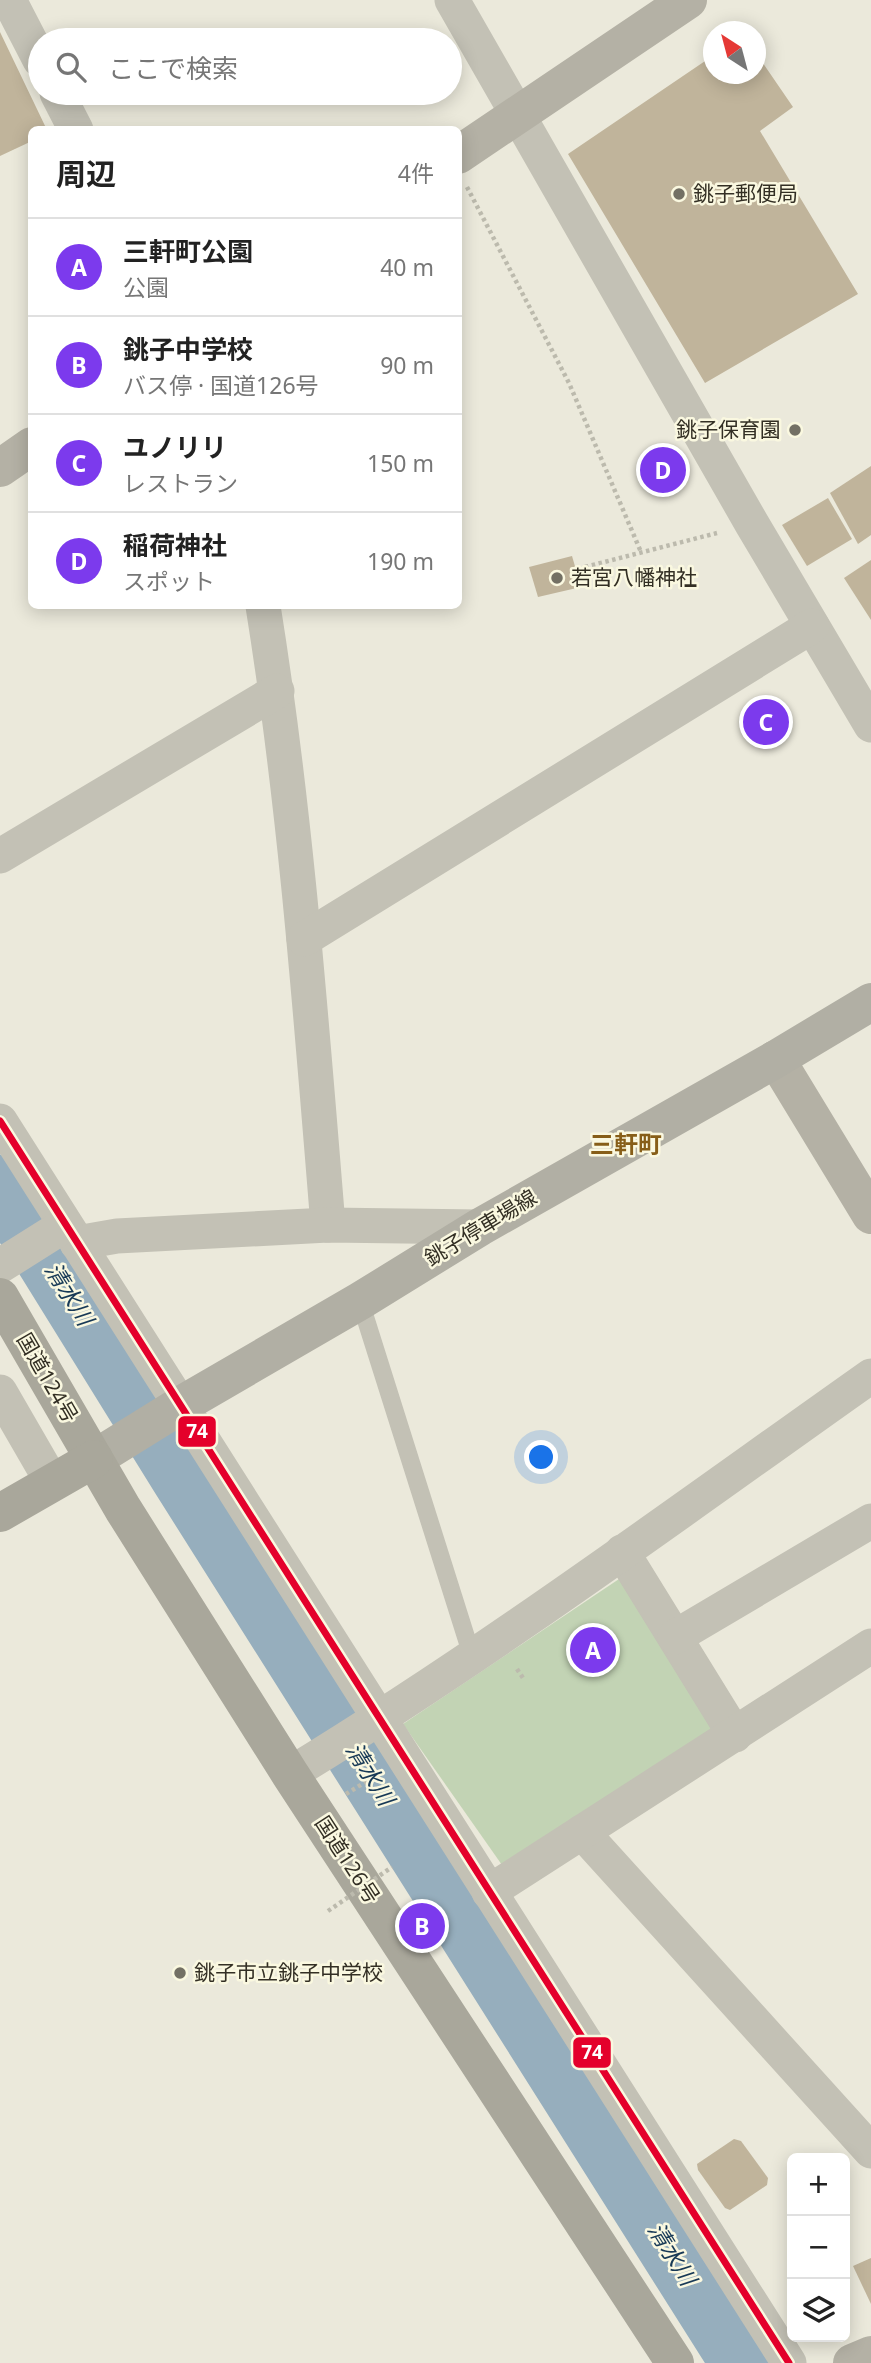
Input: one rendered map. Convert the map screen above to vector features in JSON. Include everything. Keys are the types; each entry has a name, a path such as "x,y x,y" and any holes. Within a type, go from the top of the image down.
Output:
{"highway":[{"name":"国道124号","path":"0,1297 94,1459"},
{"path":"0,1513 94,1459"},
{"name":"国道126号","path":"94,1459 306,1764 675,2363"}],"main road":[{"name":"銚子停車場線","path":"94,1459 480,1227 871,1002"}],"street":[{"path":"9,0 28,37"},
{"path":"452,0 752,524 871,724"},
{"path":"462,169 518,114 688,0"},
{"path":"63,105 74,126"},
{"path":"0,468 28,449"},
{"path":"263,609 277,691 304,939 328,1225"},
{"path":"304,939 812,626"},
{"path":"0,856 277,691"},
{"path":"776,1059 871,1215"},
{"path":"0,1121 789,2363"},
{"path":"0,1266 71,1234 117,1236 328,1225 480,1227"},
{"path":"306,1764 472,1656 871,1376"},
{"path":"0,1392 52,1482"},
{"path":"675,1637 871,1521"},
{"path":"622,1552 735,1735"},
{"path":"489,1892 871,1646"},
{"path":"582,1832 871,2151"},
{"path":"852,2363 871,2355"}],"lane":[{"path":"360,1301 472,1656"}],"path":[{"path":"462,169 569,383 642,552"},
{"path":"585,567 752,524"},
{"path":"328,1911 392,1867"}],"green space":[{"path":"625,1575 725,1730 502,1865 403,1724"}],"building":[{"path":"0,32 28,90 28,105 35,105 45,126 28,126 28,143 0,156"},
{"path":"703,62 703,84 766,84 766,68 793,107 760,131 858,294 705,383 568,154"},
{"path":"871,466 871,535 858,544 830,493"},
{"path":"828,498 852,539 807,566 782,525"},
{"path":"572,556 581,587 538,597 529,567"},
{"path":"871,560 871,620 844,578"},
{"path":"734,2139 741,2141 768,2178 767,2185 730,2210 725,2208 698,2170 697,2164"},
{"path":"871,2258 871,2304 853,2266"}],"waterway":[{"name":"清水川","path":"0,1185 181,1477 741,2363"}],"transit line":[{"name":"74","path":"0,1121 789,2363"}],"place":[{"name":"銚子郵便局","path":"679,194"},
{"name":"銚子保育園","path":"795,430"},
{"name":"稲荷神社","path":"663,470"},
{"name":"若宮八幡神社","path":"557,578"},
{"name":"ユノリリ","path":"766,722"},
{"name":"三軒町公園","path":"593,1650"},
{"name":"銚子中学校","path":"422,1926"},
{"name":"銚子市立銚子中学校","path":"180,1973"}],"district":[{"name":"三軒町","path":"626,1145"}]}
